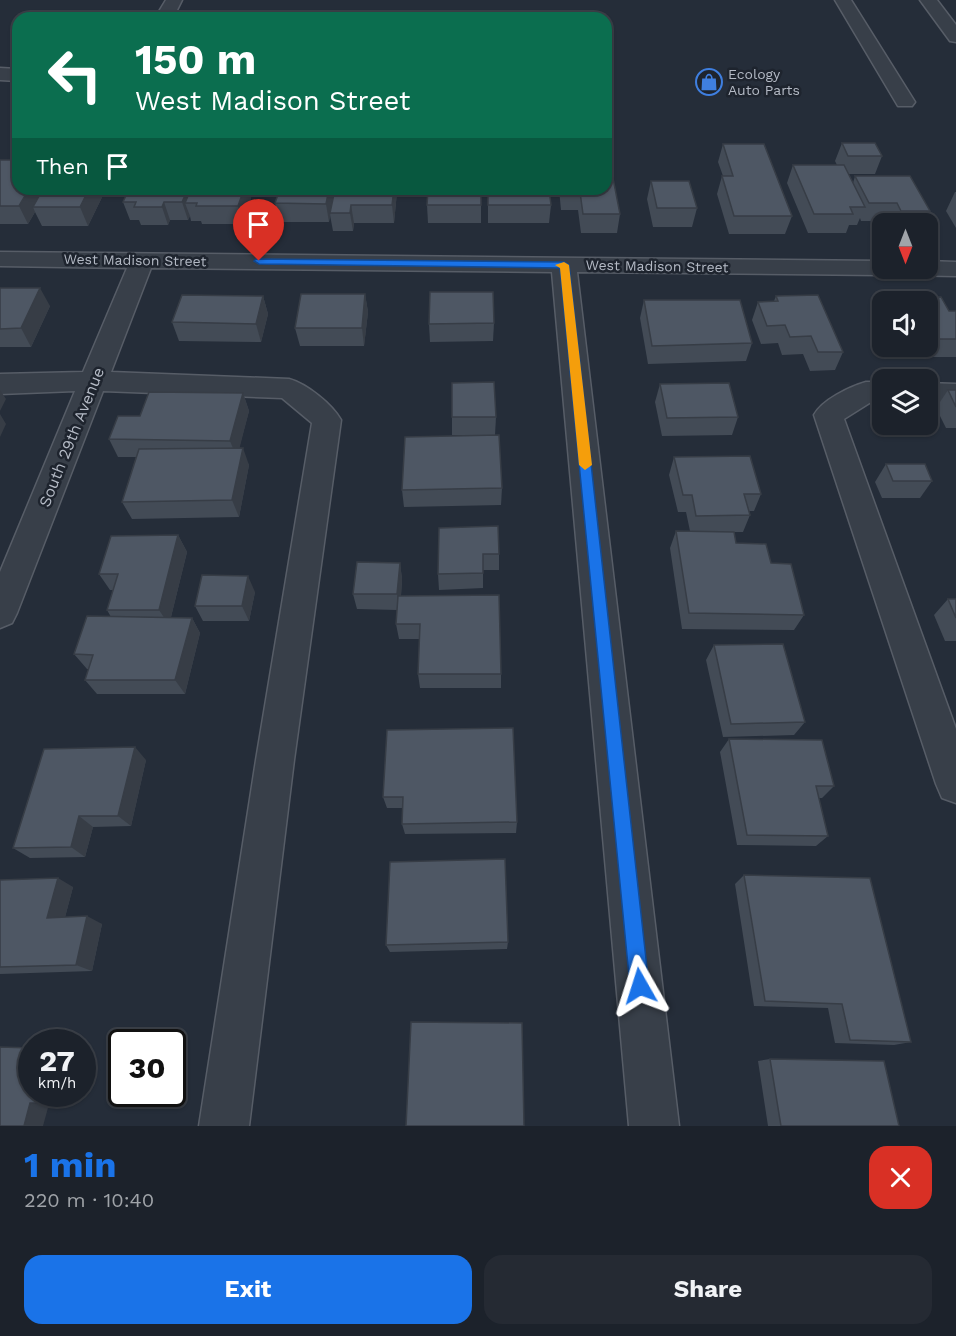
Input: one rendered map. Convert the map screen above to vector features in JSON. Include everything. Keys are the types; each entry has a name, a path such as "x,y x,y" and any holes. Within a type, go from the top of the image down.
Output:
{"street":[{"path":"843,0 905,102"},
{"path":"928,0 956,37"},
{"name":"West Madison Street","path":"0,259 872,268"},
{"name":"South 29th Avenue","path":"0,613 142,260"},
{"path":"564,265 654,1126"},
{"path":"938,269 956,269"},
{"path":"0,384 93,381 289,388 327,420 275,760 224,1126"},
{"path":"872,392 866,392 828,415 956,784"},
{"path":"938,393 956,394"}],"building":[{"path":"842,143 875,143 882,156 848,156"},
{"path":"723,144 764,144 792,216 734,216 722,176 733,176"},
{"path":"0,160 12,160 12,195 25,195 19,206 0,206"},
{"path":"793,165 844,165 865,207 850,207 853,214 814,214"},
{"path":"612,173 620,214 583,214 580,195 612,195"},
{"path":"855,176 910,176 930,211 901,211 897,203 869,203"},
{"path":"651,181 689,181 697,208 657,208"},
{"path":"40,195 86,195 80,207 33,207"},
{"path":"126,195 185,195 182,202 164,202 162,207 134,207 136,202 123,202"},
{"path":"188,195 242,195 238,206 196,206 197,203 185,203"},
{"path":"278,195 328,195 326,204 275,203"},
{"path":"334,195 393,195 392,205 351,205 350,213 330,213"},
{"path":"428,195 481,195 481,205 427,205"},
{"path":"488,195 550,195 551,205 488,205"},
{"path":"0,288 40,288 21,328 0,329"},
{"path":"430,292 493,292 494,323 429,324"},
{"path":"301,294 365,294 362,328 295,328"},
{"path":"182,295 263,296 256,324 172,322"},
{"path":"818,295 843,352 818,352 811,336 790,337 785,325 767,326 758,302 778,301 776,296"},
{"path":"938,297 941,297 949,311 956,311 956,339 938,339"},
{"path":"644,300 740,300 752,343 652,346"},
{"path":"494,382 496,417 452,417 452,383"},
{"path":"729,383 738,417 667,418 660,384"},
{"path":"948,390 956,390 956,407"},
{"path":"149,392 243,393 230,441 109,439 118,416 140,416"},
{"path":"499,435 502,488 402,490 405,437"},
{"path":"243,448 232,500 122,502 139,449"},
{"path":"750,456 761,494 744,494 750,515 696,516 692,495 683,495 674,457"},
{"path":"886,464 925,464 932,481 893,481"},
{"path":"498,526 499,554 483,554 483,573 438,574 439,528"},
{"path":"676,531 734,532 736,543 766,544 771,563 791,564 804,615 689,613"},
{"path":"178,535 159,610 107,610 118,574 99,574 111,536"},
{"path":"357,562 400,563 397,594 353,594"},
{"path":"202,575 248,576 242,606 195,606"},
{"path":"499,595 501,674 418,674 420,624 396,624 398,596"},
{"path":"948,599 956,599 956,618"},
{"path":"87,616 192,618 175,680 85,680 93,655 74,654"},
{"path":"783,644 805,722 731,724 714,645"},
{"path":"513,728 517,822 402,824 403,797 383,797 387,730"},
{"path":"729,739 822,740 834,786 816,786 828,836 747,835"},
{"path":"135,747 118,816 79,816 71,847 13,848 44,749"},
{"path":"505,859 508,942 386,945 390,862"},
{"path":"744,875 870,878 911,1042 850,1040 842,1004 765,1001"},
{"path":"58,878 47,918 87,916 76,965 0,967 0,880"},
{"path":"411,1022 522,1023 524,1126 406,1126"},
{"path":"0,1047 18,1048 18,1107 29,1107 24,1126 0,1126"},
{"path":"770,1059 884,1061 899,1126 781,1126"}],"slow traffic":[{"path":"560,265 564,265 585,465"}],"place":[{"name":"Ecology Auto Parts","path":"709,82"}],"route":[{"path":"259,261 564,265 640,986"}]}
